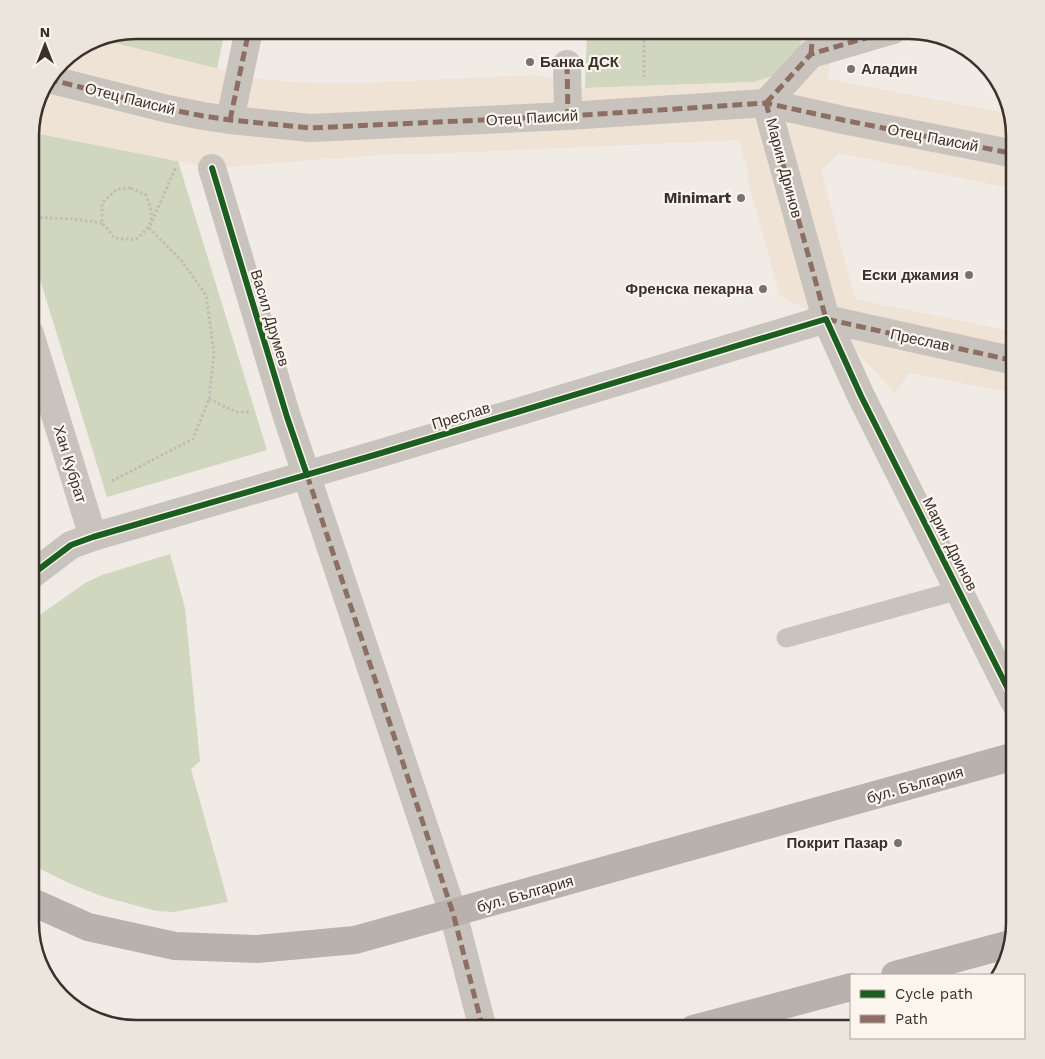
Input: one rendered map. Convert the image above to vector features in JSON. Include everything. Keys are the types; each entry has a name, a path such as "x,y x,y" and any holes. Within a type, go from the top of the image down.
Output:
{"main road":[{"name":"бул. България","path":"39,905 88,927 176,946 257,949 355,940 454,914 1006,759"},
{"path":"902,974 953,967 1003,947"},
{"path":"727,1020 850,987"}],"street":[{"path":"230,120 247,39"},
{"path":"766,103 812,42 832,39"},
{"path":"567,64 568,116"},
{"name":"Отец Паисий","path":"56,81 203,116 310,128 568,116 766,103 1006,152"},
{"name":"Марин Дринов","path":"766,103 826,319 861,396 1006,685"},
{"name":"Васил Друмев","path":"212,168 284,408 454,914 481,1020"},
{"name":"Преслав","path":"39,569 71,545 93,537 307,475 826,319 1006,359"},
{"name":"Хан Кубрат","path":"39,363 93,537"}],"lane":[{"path":"786,638 959,590"}],"path":[{"path":"644,39 644,110"},
{"path":"149,228 153,213 146,195 131,188 117,189 102,202 102,223 115,238 135,240 149,228 178,162 203,116"},
{"path":"39,217 102,223"},
{"path":"80,495 104,486 193,440 209,399 214,353 206,295 180,260 149,228"}],"green space":[{"path":"136,39 223,39 217,69 110,42"},
{"path":"587,39 802,39 798,50 782,73 754,82 585,88"},
{"path":"39,134 178,161 267,450 107,497 39,276"},
{"path":"170,554 185,608 200,761 191,769 228,902 174,912 157,911 104,897 73,885 39,868 39,616 85,583 102,575"}],"shaded area":[{"path":"802,39 911,39 830,61 828,79 1003,113 1006,129 1006,187 839,153 821,171 855,299 1006,330 1006,391 909,373 895,393 826,319 780,296 747,177 749,176 739,140 391,154 212,168 39,134 44,104 55,82 65,70 70,70 70,65 82,55 98,46 111,42 260,79 310,83 365,83 537,75 585,88 754,82 782,73 798,50"}],"marked path":[{"path":"230,120 247,39"},
{"path":"811,54 812,39"},
{"path":"766,103 811,54 862,39"},
{"path":"567,64 568,116"},
{"path":"56,81 203,116 310,128 568,116 766,103 1006,152"},
{"path":"766,103 826,319 1006,359"},
{"path":"307,475 453,913 481,1020"}],"cycle path":[{"path":"212,168 287,417 307,475"},
{"path":"39,569 71,545 93,537 378,454 826,319 861,396 1006,685"}],"place":[{"name":"Банка ДСК","path":"530,62"},
{"name":"Аладин","path":"851,69"},
{"name":"Minimart","path":"741,198"},
{"name":"Ески джамия","path":"969,275"},
{"name":"Френска пекарна","path":"763,289"},
{"name":"Покрит Пазар","path":"898,843"}]}
